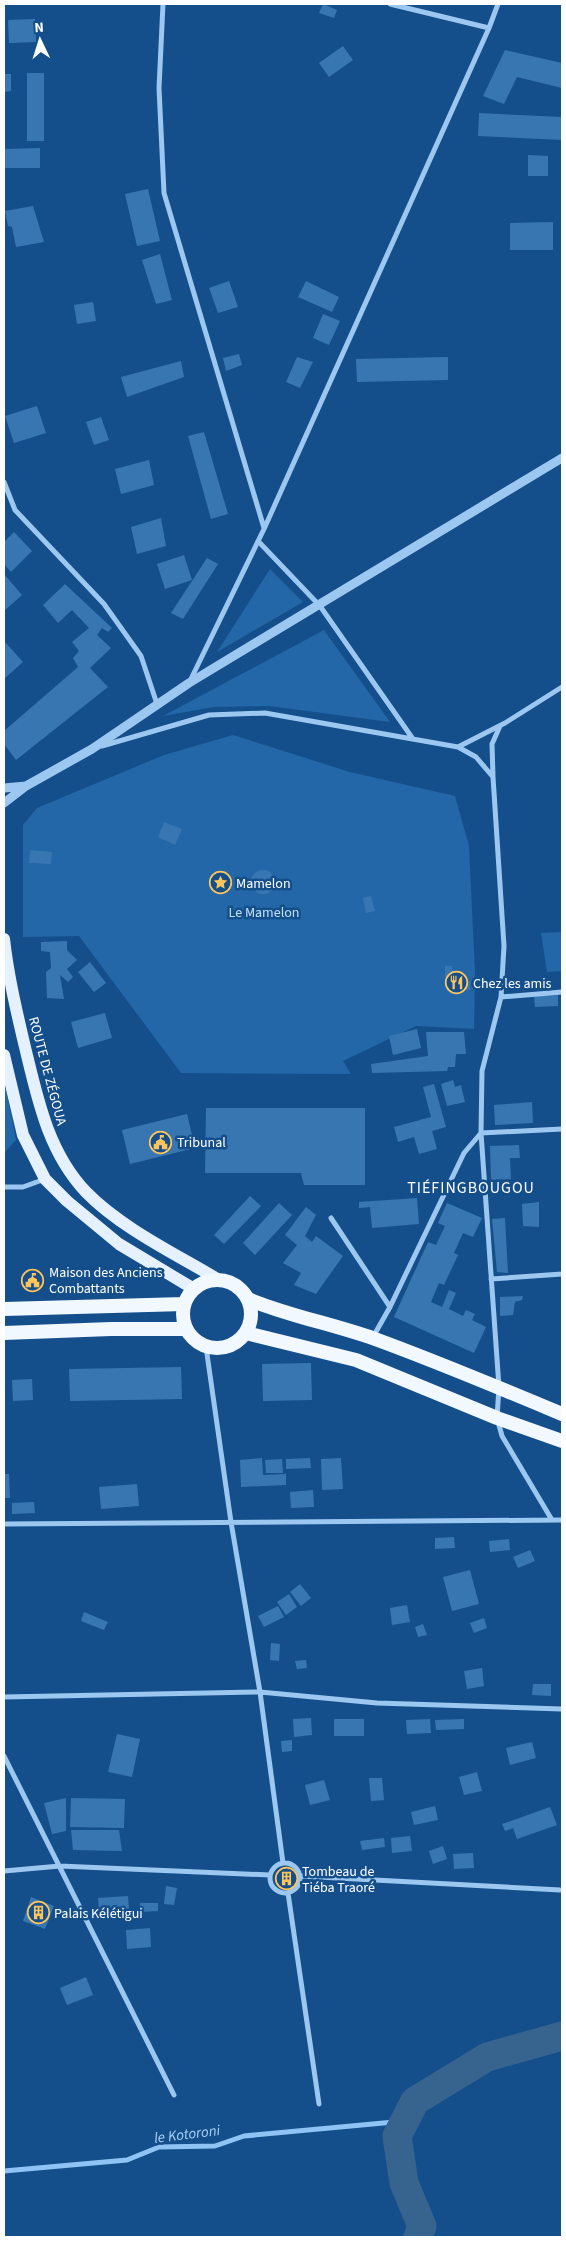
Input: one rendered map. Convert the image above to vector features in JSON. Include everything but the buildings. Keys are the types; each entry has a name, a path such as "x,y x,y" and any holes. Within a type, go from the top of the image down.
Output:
{"highway":[{"path":"248,1298 251,1316 246,1332 240,1339 224,1348 206,1347 191,1337 186,1329 182,1312 184,1304 194,1289 210,1280 219,1280 236,1285 248,1298 279,1312 372,1338 499,1387 562,1414"},
{"path":"4,1309 184,1304"},
{"path":"4,1333 111,1328 186,1329"},
{"path":"246,1332 356,1360 497,1418 562,1441"}],"main road":[{"name":"ROUTE DE ZÉGOUA","path":"4,939 8,973 38,1100 50,1139 68,1168 87,1192 130,1226 219,1280"},
{"path":"4,1056 23,1135 45,1179 67,1201 119,1244 194,1289"}],"street":[{"path":"163,4 160,88 164,193 264,529"},
{"path":"390,4 489,28"},
{"path":"189,684 264,529 489,28 498,4"},
{"path":"4,803 26,786 92,749 189,684 562,458"},
{"path":"4,482 14,510 104,604 141,656 157,704"},
{"path":"258,540 320,606 413,739"},
{"path":"458,747 500,725 562,687"},
{"path":"92,749 209,715 265,713 458,747 476,757 493,777"},
{"path":"500,725 492,744 504,946 501,997 482,1071 481,1133 499,1387 497,1418 502,1436 552,1520"},
{"path":"4,788 26,786"},
{"path":"501,997 562,992"},
{"path":"372,1338 390,1308 464,1153 481,1133 562,1129"},
{"path":"4,1187 23,1187 45,1179"},
{"path":"330,1218 390,1308"},
{"path":"492,1279 562,1274"},
{"path":"206,1347 231,1522 260,1692 283,1864"},
{"path":"4,1524 562,1520"},
{"path":"4,1696 260,1692 377,1703 561,1709"},
{"path":"4,1756 174,2095"},
{"path":"283,1864 294,1866 300,1876 296,1888 288,1893 278,1892 274,1889 270,1880 270,1875 276,1866 283,1864"},
{"path":"4,1871 60,1866 270,1875"},
{"path":"300,1876 560,1890"},
{"path":"288,1893 319,2104"}],"green space":[{"path":"270,569 303,602 217,652"},
{"path":"324,630 390,722 269,706 214,707 163,716"},
{"name":"Le Mamelon","path":"233,735 350,772 455,796 469,846 475,973 474,1029 416,1026 343,1061 351,1074 181,1073 79,936 23,937 23,825 37,808 164,755"},
{"path":"562,932 562,971 547,972 541,933"},
{"path":"4,1089 6,1089 16,1140 4,1153"}],"waterway":[{"path":"418,2237 422,2226 404,2183 397,2136 415,2101 487,2057 562,2036"},
{"name":"le Kotoroni","path":"4,2171 127,2160 159,2147 215,2146 244,2136 405,2121"}],"place":[{"name":"Mamelon","path":"220,883"},
{"name":"Chez les amis","path":"457,983"},
{"name":"Tribunal","path":"161,1142"},
{"name":"Maison des Anciens Combattants","path":"33,1280"},
{"name":"Tombeau de Tiéba Traoré","path":"286,1879"},
{"name":"Palais Kélétigui","path":"38,1913"}],"district":[{"name":"TIÉFINGBOUGOU","path":"471,1187"}]}
